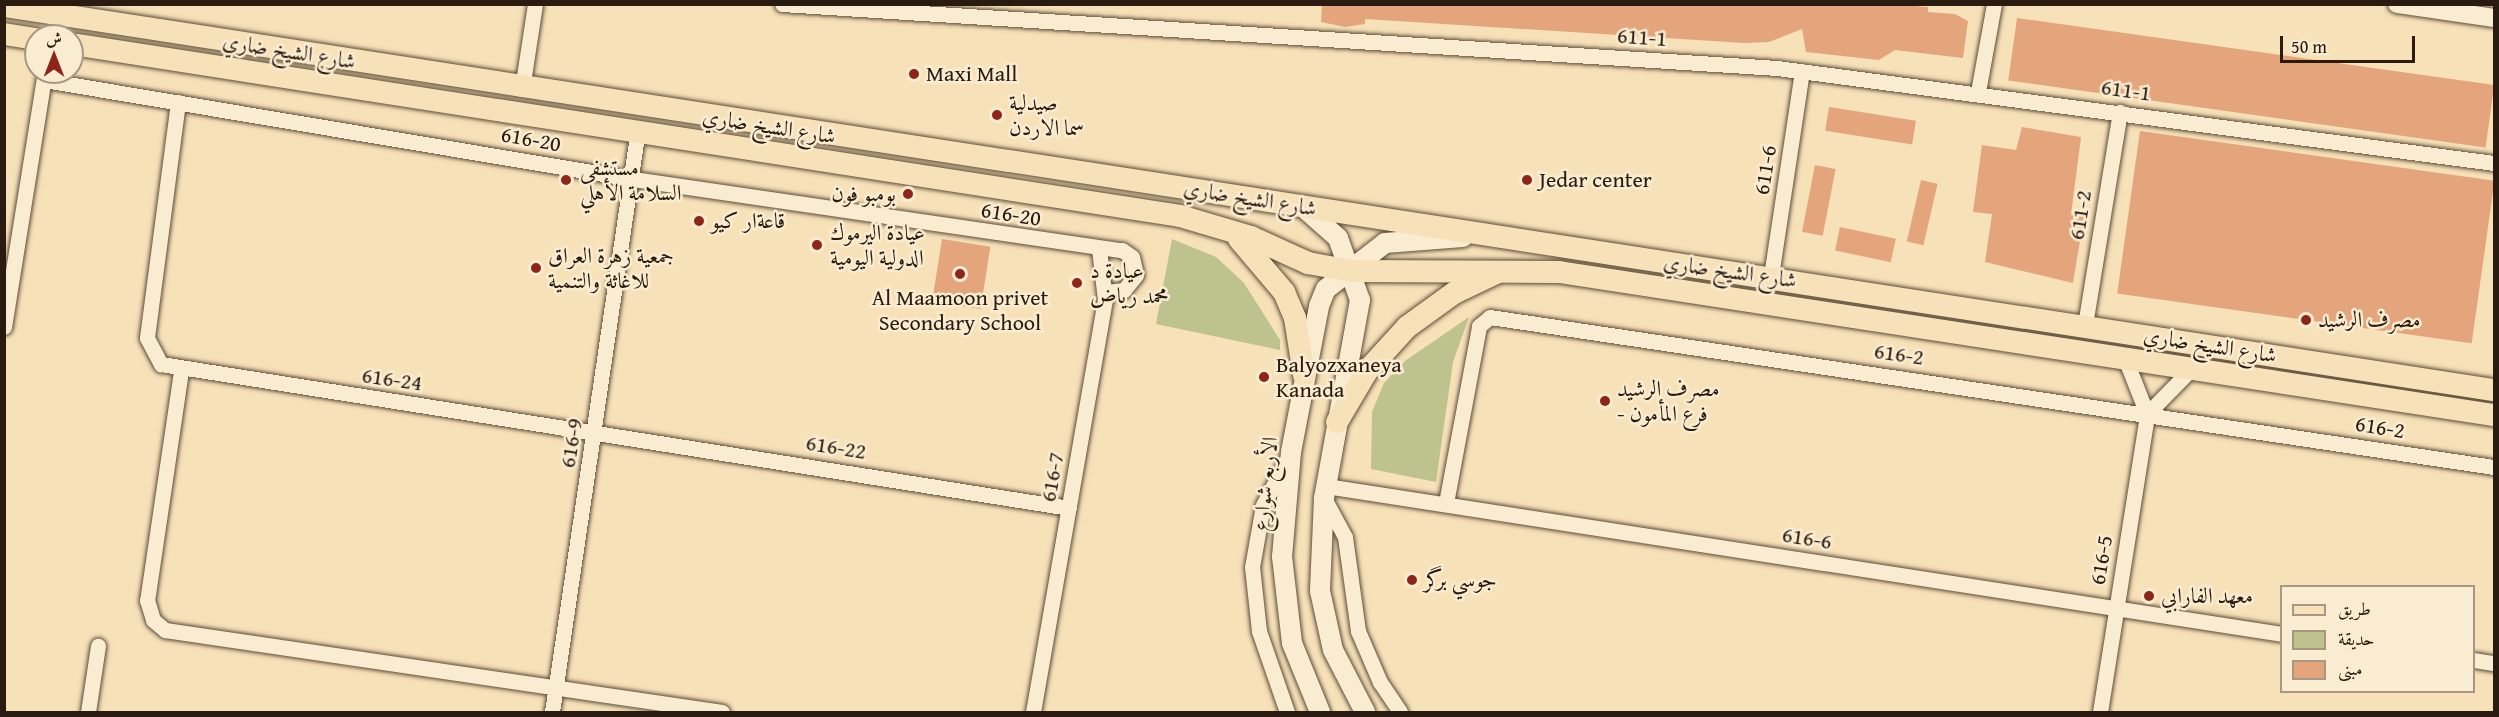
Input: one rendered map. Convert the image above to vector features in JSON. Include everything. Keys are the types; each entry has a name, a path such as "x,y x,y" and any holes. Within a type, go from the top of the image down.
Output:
{"main road":[{"name":"شارع الشيخ ضاري","path":"4,6 522,89 1302,206 1478,236 1771,276 2494,390"},
{"path":"4,34 24,37"},
{"name":"شارع الشيخ ضاري","path":"84,46 638,129 1180,216 1225,229 1308,263 1351,271 1507,268 2194,366 2494,415"},
{"path":"1302,206 1330,228 1351,271 1360,309 1325,492 1320,581 1325,621 1345,678 1365,712"},
{"path":"1225,229 1248,246 1284,291 1295,318 1304,375"},
{"name":"الأربع شوارع","path":"1320,712 1297,662 1283,596 1291,452 1304,375 1324,292 1385,243 1478,236"},
{"path":"1337,422 1367,371 1407,327 1454,293 1507,268"}],"street":[{"path":"522,89 535,4"},
{"name":"611-1","path":"782,4 1802,71 1978,92 2494,162"},
{"path":"1978,92 1994,4"},
{"path":"2397,4 2494,18"},
{"name":"611-6","path":"1771,276 1802,71"},
{"path":"4,327 44,84"},
{"name":"616-20","path":"84,84 178,102 633,179 1099,249 1122,250 1136,269 1130,286 1106,292"},
{"path":"178,102 147,338 161,364 181,371 147,600 158,626 172,633 722,712"},
{"name":"611-2","path":"2085,325 2120,111"},
{"name":"616-9","path":"552,712 596,431 633,179 638,129"},
{"name":"616-7","path":"1033,712 1106,292 1099,249"},
{"name":"616-2","path":"1446,503 1479,326 1490,317 2494,467"},
{"path":"2124,356 2147,414"},
{"path":"2147,414 2168,387 2194,366"},
{"name":"616-24","path":"181,371 596,431"},
{"name":"616-5","path":"2100,712 2147,414"},
{"name":"616-22","path":"596,431 1069,508"},
{"path":"1287,712 1259,631 1252,567 1263,505 1291,452"},
{"path":"1325,492 1345,537 1358,631 1380,682 1400,712"},
{"name":"616-6","path":"1325,492 1446,503 2116,610 2280,634"},
{"path":"88,712 99,646"},
{"path":"2475,660 2494,663"}],"green space":[{"path":"1172,239 1216,257 1244,283 1280,340 1280,350 1156,324"},
{"path":"1469,317 1453,362 1436,482 1371,469 1372,412 1384,383 1405,361"}],"building":[{"path":"1322,4 1888,4 1928,7 1928,12 1955,14 1968,21 1963,58 1895,50 1879,60 1806,52 1802,29 1769,42 1744,43 1365,19 1365,24 1345,27 1321,22"},
{"path":"2017,18 2494,85 2486,147 2008,80"},
{"path":"1829,107 1916,121 1912,144 1825,131"},
{"path":"2022,127 2081,137 2071,215 2084,216 2073,283 1985,262 1992,214 1973,212 1982,145 2016,150"},
{"path":"2140,131 2494,181 2472,343 2117,293"},
{"path":"1815,165 1836,169 1823,236 1802,232"},
{"path":"1921,180 1938,184 1923,245 1907,241"},
{"path":"1840,227 1896,239 1891,262 1835,250"},
{"name":"Al Maamoon privet Secondary School","path":"942,239 990,247 981,309 932,301"}],"place":[{"name":"Maxi Mall","path":"914,74"},
{"name":"صيدلية سما الاردن","path":"997,115"},
{"name":"مستشفى السلامة الأهلي","path":"566,180"},
{"name":"Jedar center","path":"1527,180"},
{"name":"بومبو فون","path":"908,194"},
{"name":"قاعةار كيو","path":"699,221"},
{"name":"عيادة اليرموك الدولية اليومية","path":"817,245"},
{"name":"جمعية زهرة العراق للاغاثة والتنمية","path":"536,268"},
{"name":"Al Maamoon privet Secondary School","path":"960,274"},
{"name":"عيادة د محمد رياض","path":"1077,283"},
{"name":"مصرف الرشيد","path":"2306,320"},
{"name":"Balyozxaneya Kanada","path":"1264,377"},
{"name":"مصرف الرشيد - فرع المأمون","path":"1605,401"},
{"name":"جوسي برگر","path":"1412,580"},
{"name":"معهد الفارابي","path":"2149,596"}]}
